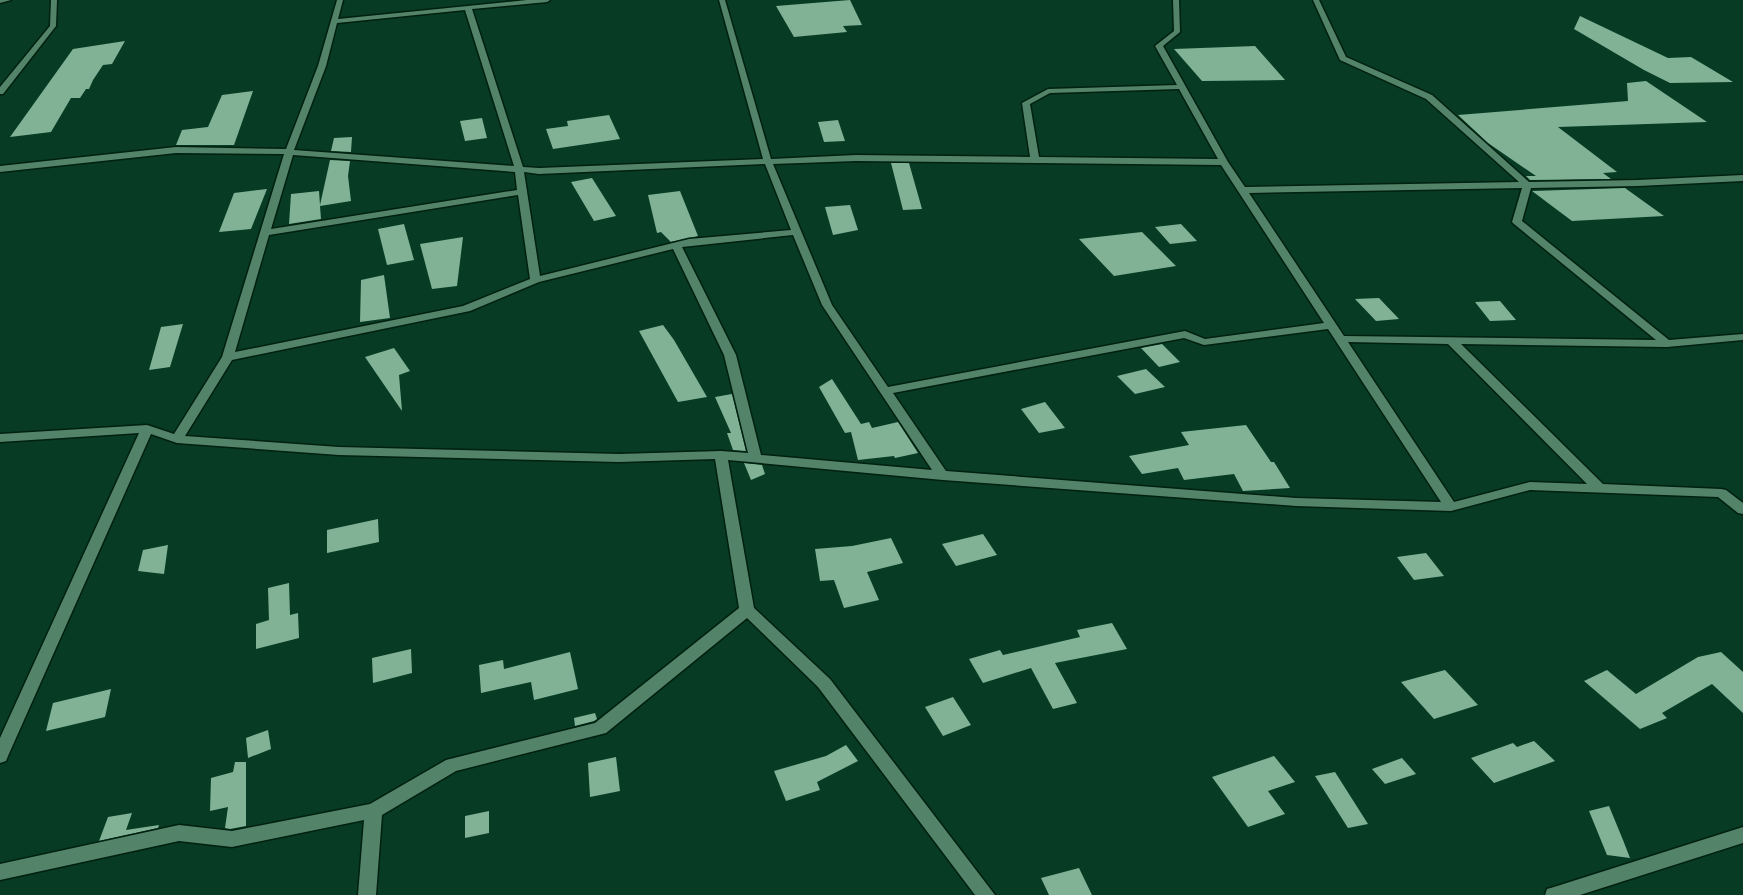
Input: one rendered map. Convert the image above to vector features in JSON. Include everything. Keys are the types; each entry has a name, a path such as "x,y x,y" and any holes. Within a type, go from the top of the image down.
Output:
{"street":[{"path":"0,1 8,0"},
{"path":"0,92 4,83 53,26 54,0"},
{"path":"177,439 228,357 289,152 322,66 340,0"},
{"path":"334,21 547,0"},
{"path":"722,0 768,162 827,306 943,476"},
{"path":"1176,0 1177,32 1159,46 1224,162 1451,507"},
{"path":"1316,0 1343,58 1429,97 1527,185"},
{"path":"468,8 519,170 536,280"},
{"path":"1035,160 1026,103 1048,91 1182,87"},
{"path":"0,169 176,150 289,152 539,171 856,158 1224,162"},
{"path":"1242,190 1638,183 1743,178"},
{"path":"1527,185 1517,222 1667,344"},
{"path":"265,233 522,192"},
{"path":"228,357 466,309 536,280 689,242 796,232"},
{"path":"676,246 730,355 756,459"},
{"path":"885,391 1185,334 1204,342 1331,325"},
{"path":"1340,339 1667,344 1743,337"},
{"path":"1451,341 1600,488"},
{"path":"0,438 147,429 177,439 339,451 619,458 721,456 943,476 1296,502 1451,507 1530,486 1720,492 1743,510"},
{"path":"0,756 147,429"},
{"path":"721,456 747,610 824,683 986,895"},
{"path":"0,872 179,833 232,839 374,811 452,765 600,728 747,610"},
{"path":"367,895 374,811"},
{"path":"1554,895 1743,836"}],"building":[{"path":"850,0 862,25 843,26 847,32 794,37 776,6"},
{"path":"1580,16 1668,58 1691,57 1733,82 1670,83 1574,29"},
{"path":"125,41 112,64 103,65 89,89 86,89 80,98 71,98 51,132 10,137 73,49"},
{"path":"1255,46 1285,80 1202,81 1174,49"},
{"path":"1646,81 1707,122 1558,127 1617,172 1603,173 1611,179 1530,180 1526,176 1536,176 1488,143 1458,115 1628,101 1627,83"},
{"path":"253,91 234,145 176,145 182,130 208,127 222,95"},
{"path":"609,115 620,139 553,149 546,129 568,126 567,121"},
{"path":"482,118 487,138 465,141 460,121"},
{"path":"838,120 845,141 824,142 818,122"},
{"path":"352,137 351,152 331,151 334,138"},
{"path":"330,160 350,161 348,176 351,201 320,206 321,219 289,224 291,194 319,191 320,205"},
{"path":"891,163 909,163 922,209 903,210"},
{"path":"592,178 616,216 594,221 571,182"},
{"path":"1625,188 1664,216 1572,221 1532,191"},
{"path":"267,189 251,229 219,232 234,193"},
{"path":"680,191 698,236 671,242 661,232 657,233 648,195"},
{"path":"850,205 858,230 833,235 825,207"},
{"path":"404,224 414,260 387,265 378,229"},
{"path":"1181,224 1197,241 1170,244 1155,227"},
{"path":"1142,232 1176,266 1114,276 1079,239"},
{"path":"463,237 457,286 432,289 420,244"},
{"path":"384,275 390,318 360,322 361,280"},
{"path":"1379,298 1399,319 1376,321 1355,299"},
{"path":"1500,301 1516,320 1490,321 1475,302"},
{"path":"183,324 170,367 149,370 161,327"},
{"path":"663,325 674,340 707,397 678,402 639,331"},
{"path":"1162,344 1180,362 1159,367 1141,348"},
{"path":"394,348 410,371 399,375 402,411 365,357"},
{"path":"1146,369 1165,387 1135,394 1117,376"},
{"path":"832,379 861,424 869,422 872,428 898,422 918,453 895,458 894,456 858,460 851,432 845,433 819,387"},
{"path":"732,394 746,451 733,450 727,433 731,433 715,397"},
{"path":"1045,402 1065,428 1039,433 1021,409"},
{"path":"1246,425 1271,462 1274,462 1290,488 1243,491 1234,474 1184,480 1178,468 1142,474 1129,456 1189,445 1181,432"},
{"path":"744,463 762,465 765,474 751,480"},
{"path":"378,519 379,542 327,553 327,530"},
{"path":"983,534 997,555 956,566 942,544"},
{"path":"891,538 903,563 867,572 879,600 844,608 834,580 820,581 815,549 852,546"},
{"path":"168,545 164,574 138,571 143,550"},
{"path":"1426,553 1444,576 1414,580 1397,557"},
{"path":"289,583 290,615 298,613 299,638 256,649 256,624 269,620 268,588"},
{"path":"1112,623 1127,649 1055,663 1077,703 1053,709 1031,668 983,683 969,659 1000,650 1003,655 1080,637 1077,630"},
{"path":"411,649 412,673 373,683 372,658"},
{"path":"570,652 578,689 534,700 531,682 481,693 479,665 503,660 504,669"},
{"path":"1721,652 1743,672 1743,713 1712,684 1662,713 1667,718 1640,729 1584,681 1607,670 1636,694 1698,657"},
{"path":"1445,670 1478,705 1434,719 1401,682"},
{"path":"111,689 105,717 46,731 53,703"},
{"path":"953,697 971,725 943,736 925,707"},
{"path":"595,713 597,719 594,721 575,726 574,718"},
{"path":"268,730 271,749 248,758 246,738"},
{"path":"1534,741 1555,761 1494,783 1471,758 1513,743 1517,747"},
{"path":"846,745 858,761 817,782 820,790 786,801 774,771 826,756"},
{"path":"1274,756 1295,782 1268,791 1285,814 1248,827 1212,777"},
{"path":"616,757 620,791 590,797 588,763"},
{"path":"1402,758 1416,774 1385,784 1372,769"},
{"path":"235,762 246,762 246,826 230,829 225,828 228,807 210,811 211,778 233,772"},
{"path":"1335,772 1368,824 1348,828 1315,776"},
{"path":"1609,806 1630,858 1607,855 1589,811"},
{"path":"489,811 489,833 465,838 465,816"},
{"path":"132,813 126,830 159,825 158,828 99,841 108,817"},
{"path":"1079,868 1092,895 1049,895 1041,878"}]}
